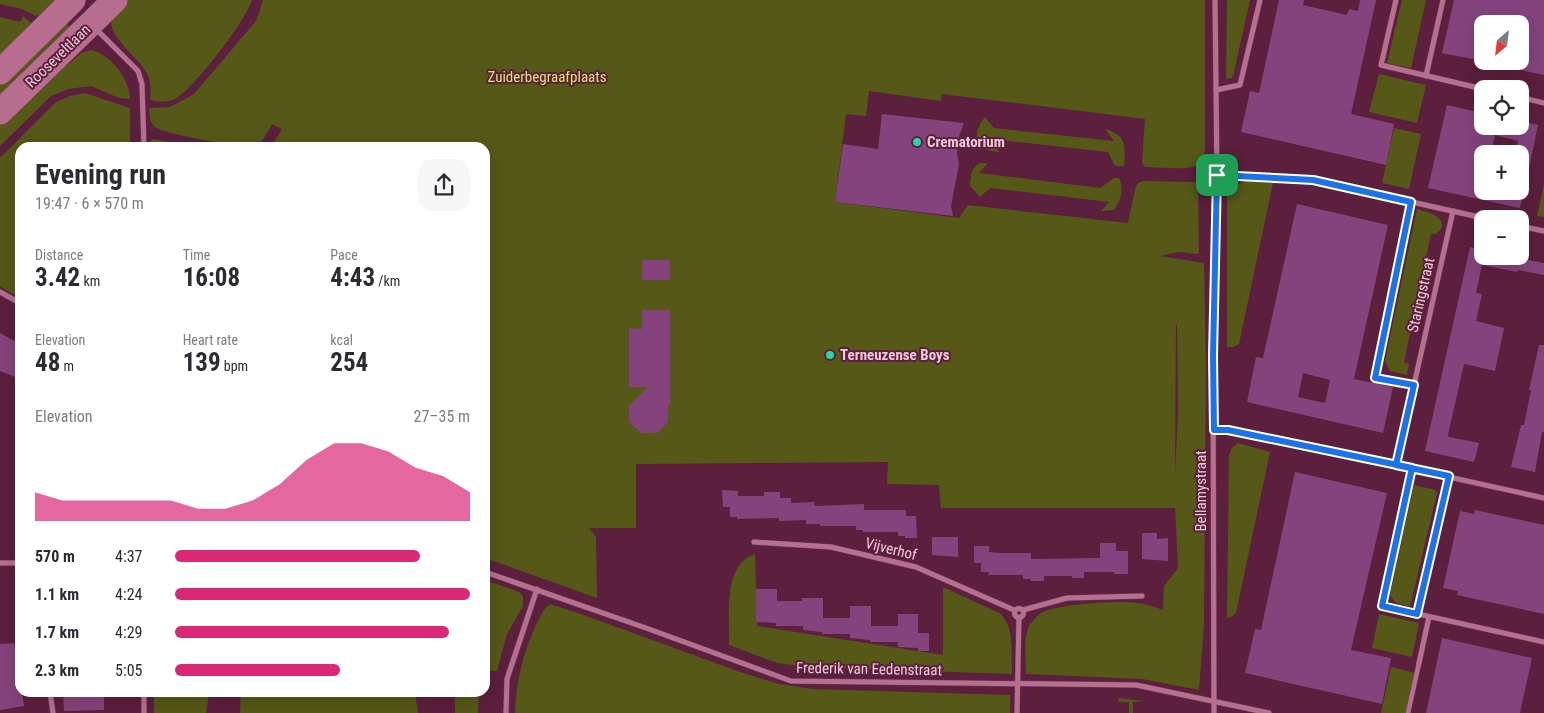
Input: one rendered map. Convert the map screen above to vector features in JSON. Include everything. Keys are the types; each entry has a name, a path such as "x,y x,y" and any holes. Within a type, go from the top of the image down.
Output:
{"main road":[{"name":"Rooseveltlaan","path":"0,72 79,11 115,0"},
{"name":"Rooseveltlaan","path":"0,112 79,11"}],"street":[{"name":"Bellamystraat","path":"1214,713 1213,356 1217,175 1215,0"},
{"path":"1216,90 1240,85 1260,0"},
{"path":"1396,0 1381,65 1474,87"},
{"path":"1426,76 1443,0"},
{"path":"79,11 138,71 142,84 144,142"},
{"path":"1529,99 1544,103"},
{"path":"1217,175 1313,180 1474,216"},
{"name":"Staringstraat","path":"1411,202 1375,378 1414,385"},
{"name":"Staringstraat","path":"1396,465 1453,211"},
{"path":"1529,228 1544,231"},
{"path":"0,292 15,300"},
{"path":"1214,430 1228,430 1412,468 1544,498"},
{"path":"1412,468 1382,606 1544,642"},
{"path":"1417,614 1449,476"},
{"name":"Vijverhof","path":"754,542 831,547 916,567 1014,610 1017,608 1023,610 1067,598 1142,596"},
{"path":"0,563 15,563"},
{"name":"Frederik van Eedenstraat","path":"490,574 791,681 1136,685 1269,713"},
{"path":"506,713 507,679 537,589"},
{"path":"1014,610 1014,614 1019,617"},
{"path":"1019,617 1024,614 1023,610"},
{"path":"1017,713 1019,617"},
{"path":"1408,713 1430,617"},
{"path":"51,697 53,713"},
{"path":"144,697 144,713"}],"green space":[{"path":"0,0 57,0 44,13 36,16 22,9 0,4"},
{"path":"128,0 252,0 230,38 205,70 173,100 161,102 150,99 148,76 118,39 111,24 113,14"},
{"name":"Zuiderbegraafplaats","path":"263,0 1205,0 1205,151 1197,165 1180,168 1145,167 1142,163 1145,119 942,94 941,101 869,91 866,116 846,114 835,202 959,218 968,205 1128,223 1138,183 1144,181 1195,182 1198,184 1199,253 1178,252 1160,256 1204,263 1206,365 1204,624 1199,690 1142,679 1026,674 1026,636 1030,624 1041,613 1073,605 1116,602 1140,603 1163,610 1164,586 1178,568 1175,508 941,508 939,485 887,484 888,462 636,464 636,528 589,528 596,537 597,598 490,560 490,142 274,142 282,129 272,124 260,142 218,142 170,133 152,124 149,108 170,107 194,94 256,21","holes":["1176,325 1177,325 1178,412 1175,473"]},
{"path":"1227,0 1250,0 1234,72 1232,78 1226,79"},
{"path":"1402,0 1426,0 1411,68 1387,63"},
{"path":"23,16 35,26 0,61 0,17 20,22"},
{"path":"66,23 70,27 0,102 0,83"},
{"path":"91,50 98,52 118,68 127,83 130,99 119,98 91,86 68,89 51,96 0,146 0,124 64,61 69,64 81,53"},
{"path":"1379,74 1426,85 1417,123 1369,112"},
{"path":"85,93 130,108 130,142 16,142 56,102 70,96"},
{"path":"985,117 994,128 1114,141 1105,129 1112,131 1123,142 1125,152 1124,166 1115,166 1108,152 992,139 999,152 987,150 978,143 977,139 978,129"},
{"path":"1394,128 1421,134 1409,189 1382,183"},
{"path":"152,139 169,142 150,142"},
{"path":"15,143 15,295 0,286 0,158"},
{"path":"980,163 988,163 979,173 1100,188 1114,178 1119,178 1122,186 1121,195 1114,210 1101,211 1109,202 990,188 980,197 970,186 973,170"},
{"path":"1246,181 1273,183 1239,344 1227,347 1227,193 1234,186"},
{"path":"1544,184 1544,217 1537,216"},
{"path":"1417,209 1433,214 1441,220 1442,224 1441,229 1436,234 1431,234 1404,362 1409,364 1407,375 1390,371 1385,361"},
{"path":"1238,443 1270,452 1236,613 1227,618 1229,455 1232,448"},
{"path":"1414,485 1436,490 1437,493 1410,607 1396,603 1390,595"},
{"path":"755,554 757,626 943,655 943,587 1001,614 1010,634 1012,674 808,667 777,663 729,645 729,607 733,580 737,569 744,560"},
{"path":"490,582 519,592 523,596 523,606 507,634 497,671 490,671"},
{"path":"550,604 740,672 779,684 812,689 1010,695 1010,713 515,713 517,690 524,656 537,623 544,610"},
{"path":"1379,614 1419,623 1412,657 1372,648"},
{"path":"1391,667 1415,673 1406,713 1381,713"},
{"path":"154,697 208,697 206,713 154,713"},
{"path":"241,697 416,697 418,713 240,713"},
{"path":"455,697 479,697 478,713 455,713"},
{"path":"1119,698 1144,701 1133,702 1133,713 1129,713 1129,702 1118,702"}],"building":[{"path":"1279,0 1304,0 1303,5 1347,15 1349,9 1358,11 1360,0 1376,0 1351,114 1394,124 1386,165 1241,132 1250,91 1259,93"},
{"path":"1454,0 1544,0 1544,75 1520,70 1529,70 1529,15 1474,15 1474,59 1442,53"},
{"path":"1447,105 1474,111 1474,135 1495,135 1493,145 1474,145 1474,198 1428,188"},
{"path":"882,114 964,123 959,136 957,154 959,164 951,206 953,216 835,202 843,144 878,149"},
{"path":"1529,123 1538,125 1529,168 1529,145 1517,145 1518,141 1495,135 1529,135"},
{"path":"1483,200 1522,200 1520,208"},
{"path":"1297,204 1388,225 1354,379 1393,387 1383,433 1247,402 1256,357 1263,358","holes":["1303,373 1330,380 1325,403 1298,397"]},
{"path":"1470,247 1474,248 1474,265 1482,265 1476,293 1482,294 1476,321 1504,328 1495,371 1464,364 1448,435 1449,437 1479,443 1474,462 1425,451"},
{"path":"642,260 670,260 670,280 642,280"},
{"path":"1529,260 1544,263 1544,275 1518,270 1517,272 1482,265 1529,265"},
{"path":"642,310 670,310 670,403 668,406 668,422 657,433 641,433 629,422 629,406 648,387 629,387 629,328 642,329"},
{"path":"0,333 15,341 15,377 0,371"},
{"path":"1539,345 1544,345 1544,432 1542,432 1535,472 1511,467 1521,425 1524,425 1531,390 1529,390"},
{"path":"1295,472 1387,493 1351,650 1391,658 1382,704 1245,673 1255,629 1261,630"},
{"path":"722,490 738,491 738,496 764,496 764,492 780,492 780,498 791,498 791,503 814,502 815,506 864,504 864,510 906,510 906,516 916,516 917,538 898,536 898,532 863,532 863,530 856,530 856,526 806,524 806,520 779,521 779,518 737,519 737,517 730,517 730,507 723,507"},
{"path":"1475,510 1544,525 1544,614 1457,595 1458,591 1443,588 1460,511 1474,514"},
{"path":"1142,533 1157,533 1157,539 1168,538 1168,561 1142,559"},
{"path":"932,537 958,537 958,557 932,555"},
{"path":"1100,543 1116,543 1116,551 1128,551 1128,574 1084,572 1084,578 1044,576 1044,581 1031,581 1030,579 1023,579 1023,575 988,575 989,572 981,572 981,563 974,563 974,546 989,546 989,552 1031,553 1031,559 1100,558"},
{"path":"756,589 777,589 777,601 802,601 802,598 823,598 823,618 850,618 850,606 871,606 871,626 898,626 898,614 918,614 918,633 929,633 929,651 918,651 918,648 898,647 898,642 870,642 870,640 850,638 850,634 822,634 822,632 803,630 803,626 776,626 776,623 756,622"},
{"path":"1442,638 1532,658 1520,713 1426,713"},
{"path":"14,643 15,697 23,697 24,706 0,710 0,644"},
{"path":"63,697 104,697 104,710 64,711"}],"place":[{"name":"Crematorium","path":"917,142"},
{"name":"Terneuzense Boys","path":"830,355"}],"route":[{"path":"1217,175 1213,356 1214,430 1228,430 1285,441 1396,465 1412,468 1382,606 1417,614 1449,476 1412,468 1396,465 1414,385 1375,378 1411,202 1313,180 1217,175"}]}
